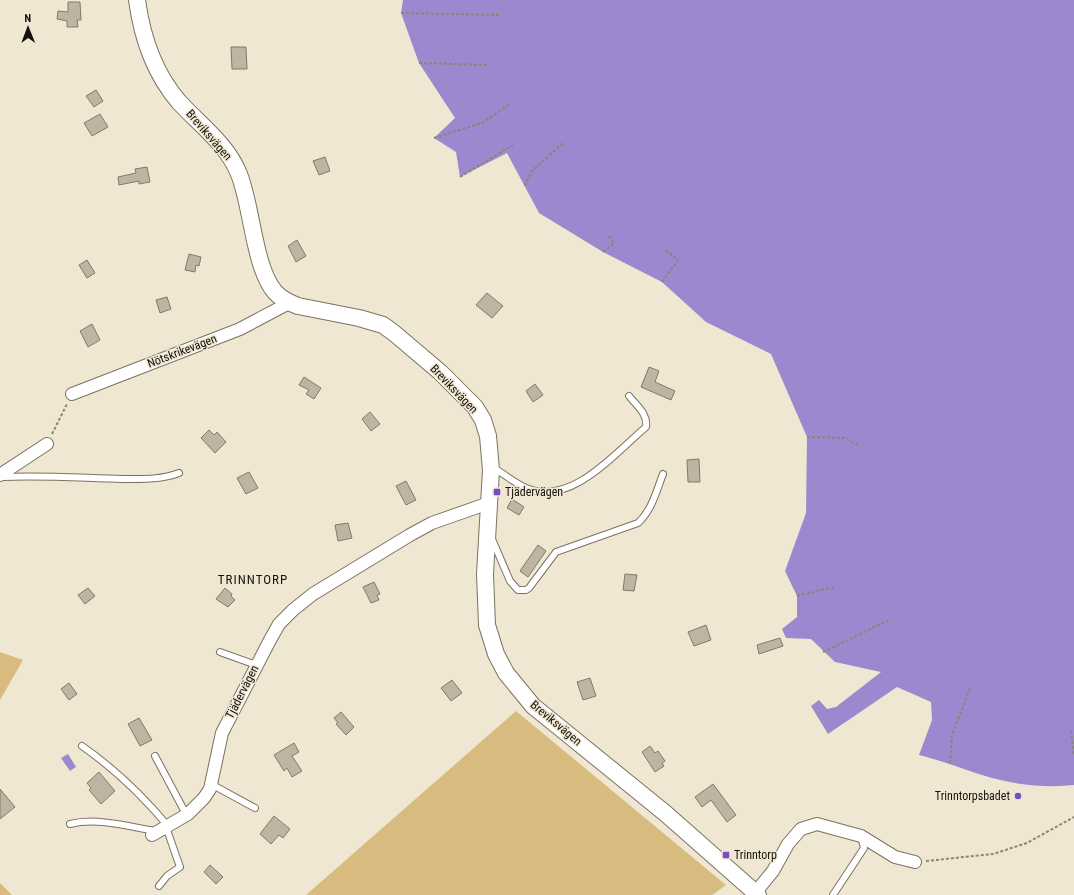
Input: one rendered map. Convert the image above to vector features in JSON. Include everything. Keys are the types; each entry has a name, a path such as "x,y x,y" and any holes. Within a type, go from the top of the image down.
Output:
{"main road":[{"name":"Breviksvägen","path":"137,0 145,41 159,74 179,102 215,138 234,164 245,194 265,276 276,293 289,302 312,310 377,322 394,332 440,372 475,407 483,420 488,436 491,466 485,574 487,625 496,654 506,673 533,706 665,813 756,894"}],"street":[{"name":"Nötskrikevägen","path":"72,394 240,329 289,302"},
{"path":"0,476 47,444"},
{"name":"Tjädervägen","path":"161,830 198,806 204,798 211,784 222,733 256,665 279,624 293,610 313,594 410,534 432,523 489,503"},
{"path":"756,894 773,871 788,844 801,829 817,824 861,836 895,857 915,862"}],"lane":[{"path":"491,466 526,488 542,492 562,490 590,476 646,427 647,420 645,415 629,396"},
{"path":"0,476 156,479 170,477 179,473"},
{"path":"487,528 510,581 518,590 526,590 532,585 556,552 638,523 651,507 663,474"},
{"path":"220,652 256,665"},
{"path":"82,746 126,780 147,801 180,867 167,876 159,886"},
{"path":"155,756 186,814"},
{"path":"211,784 255,808"},
{"path":"70,824 81,821 98,822 161,830"},
{"path":"833,895 864,848 861,836"}],"path":[{"path":"401,13 499,15"},
{"path":"420,63 488,65"},
{"path":"434,138 482,123 510,104"},
{"path":"525,186 531,172 564,142"},
{"path":"460,177 513,145"},
{"path":"603,252 614,243 607,234"},
{"path":"662,282 678,260 664,249"},
{"path":"47,444 72,394"},
{"path":"807,437 844,438 859,445"},
{"path":"797,596 834,587"},
{"path":"823,652 889,620"},
{"path":"950,763 952,736 971,686"},
{"path":"1071,731 1074,755"},
{"path":"915,862 993,854 1026,843 1074,817"}],"shaded area":[{"path":"403,0 1074,0 1074,785 1043,786 1012,782 992,778 919,755 932,720 931,702 897,687 828,734 811,706 819,700 827,709 836,707 881,672 835,662 811,639 786,638 782,629 797,617 797,596 785,571 806,513 807,437 771,354 706,322 662,282 603,252 539,213 507,153 460,177 456,152 434,138 455,118 419,63 401,13"},
{"path":"0,652 23,660 0,700"},
{"path":"516,711 726,885 712,895 306,895"},
{"path":"68,754 76,767 70,771 61,758"},
{"path":"0,883 12,895 0,895"}],"building":[{"path":"68,2 80,2 81,20 77,20 78,27 67,27 67,21 57,19 58,11 68,12"},
{"path":"231,47 246,47 247,69 232,69"},
{"path":"96,90 103,101 94,107 86,96"},
{"path":"100,114 108,127 92,136 84,123"},
{"path":"325,157 330,171 319,175 313,161"},
{"path":"147,167 150,182 139,184 139,181 119,185 118,177 136,173 135,169"},
{"path":"297,240 306,256 296,262 288,246"},
{"path":"189,254 201,257 199,266 196,265 195,272 185,270"},
{"path":"87,260 95,273 87,278 79,265"},
{"path":"487,293 503,306 492,318 476,305"},
{"path":"167,297 171,309 160,313 156,300"},
{"path":"92,324 100,340 88,347 80,331"},
{"path":"649,367 659,371 655,382 675,391 671,400 641,387"},
{"path":"304,377 321,388 314,399 306,394 309,390 299,385"},
{"path":"535,384 543,395 533,402 526,391"},
{"path":"370,412 380,424 371,431 362,419"},
{"path":"209,430 214,435 217,432 226,442 215,453 201,438"},
{"path":"699,459 700,482 688,482 687,460"},
{"path":"249,472 258,488 246,494 237,478"},
{"path":"406,481 416,500 406,505 396,486"},
{"path":"512,499 524,507 519,515 507,508"},
{"path":"348,523 352,538 338,541 335,525"},
{"path":"538,545 546,551 528,577 520,571"},
{"path":"625,574 637,575 634,591 623,590"},
{"path":"374,582 380,594 377,595 379,600 371,603 363,587"},
{"path":"88,588 95,596 85,604 78,595"},
{"path":"225,588 232,594 231,596 235,600 228,607 216,599"},
{"path":"706,625 711,640 694,646 688,632"},
{"path":"780,638 783,646 759,654 757,645"},
{"path":"590,678 596,696 583,700 577,682"},
{"path":"452,680 462,693 451,701 441,688"},
{"path":"69,683 77,694 69,700 61,689"},
{"path":"341,712 354,727 346,735 336,724 338,723 334,718"},
{"path":"139,718 152,740 140,746 128,724"},
{"path":"294,743 299,752 292,756 302,771 292,777 287,768 284,771 274,755"},
{"path":"650,746 655,753 658,751 665,761 662,763 664,766 655,772 642,752"},
{"path":"99,772 115,791 101,804 89,790 91,788 87,783"},
{"path":"713,784 736,815 727,822 711,800 702,807 695,797"},
{"path":"0,789 15,807 0,819"},
{"path":"274,816 290,829 283,838 279,835 271,844 260,834"},
{"path":"210,865 223,877 216,884 204,872"}],"place":[{"name":"Tjädervägen","path":"497,492"},
{"name":"Trinntorpsbadet","path":"1018,796"},
{"name":"Trinntorp","path":"726,855"}],"district":[{"name":"TRINNTORP","path":"253,579"}]}
